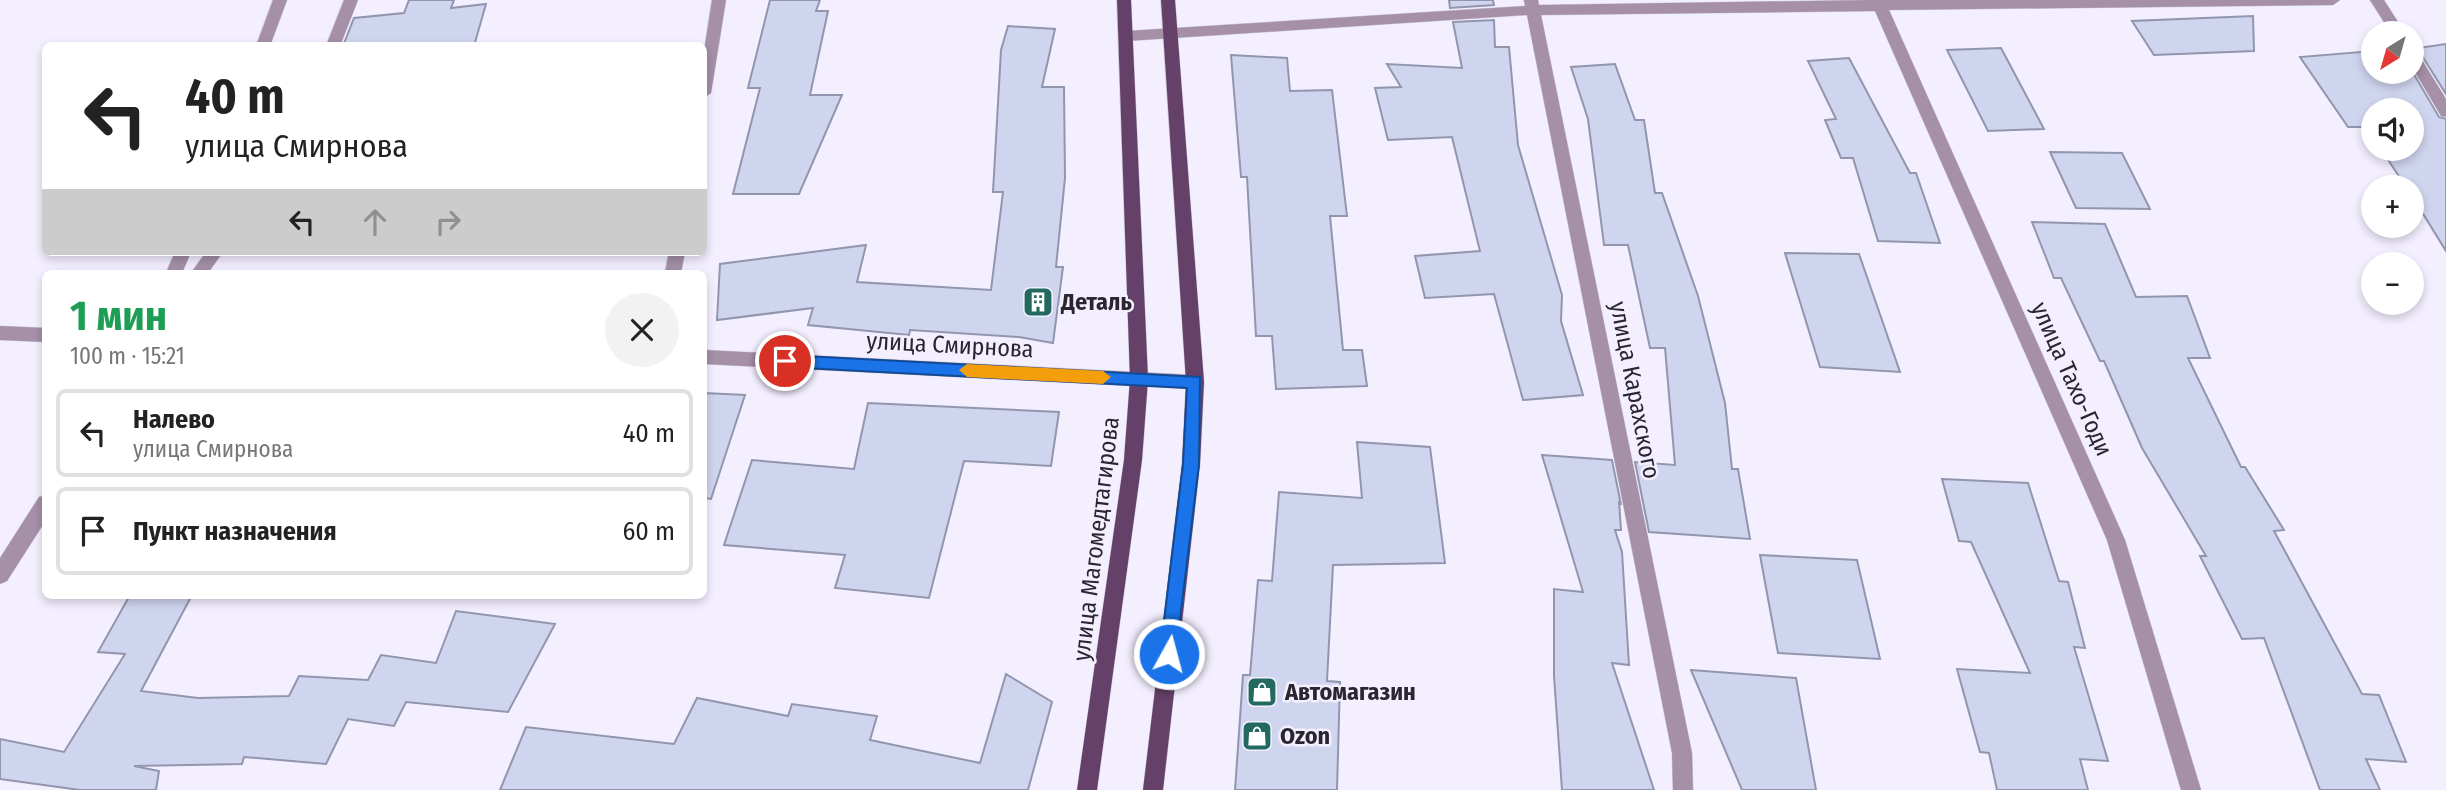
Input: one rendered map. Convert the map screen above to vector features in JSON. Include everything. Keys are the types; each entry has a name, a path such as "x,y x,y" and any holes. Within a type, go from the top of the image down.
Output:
{"main road":[{"name":"улица Магомедтагирова","path":"1087,790 1133,460 1139,379 1124,0"},
{"path":"1153,790 1191,464 1195,382 1173,34 1168,0"}],"street":[{"path":"265,42 281,0"},
{"path":"335,42 351,0"},
{"path":"707,74 719,0"},
{"path":"1127,36 1533,5 2333,0"},
{"path":"2377,0 2390,21"},
{"name":"улица Тахо-Годи","path":"1879,4 2116,540 2191,790"},
{"name":"улица Карахского","path":"1533,5 1682,753 1682,790"},
{"path":"2424,76 2446,112"},
{"path":"0,333 42,335"},
{"name":"улица Смирнова","path":"707,357 1195,382"},
{"path":"0,575 42,509"}],"building":[{"path":"409,0 454,0 451,8 486,4 475,42 345,42 354,18 404,13"},
{"path":"770,0 820,0 816,11 828,11 810,95 842,95 799,194 733,194 760,88 748,88"},
{"path":"1449,0 1493,0 1494,5 1450,8"},
{"path":"2253,16 2254,51 2154,55 2132,21"},
{"path":"1494,20 1495,47 1509,47 1518,145 1562,295 1561,321 1583,395 1523,400 1494,294 1425,298 1415,256 1480,251 1452,137 1388,140 1375,88 1401,87 1387,64 1462,68 1453,22"},
{"path":"1008,26 1055,29 1042,87 1064,87 1065,178 1056,267 1063,267 1053,343 1019,337 910,330 909,335 808,325 813,308 717,320 720,264 866,245 857,282 991,290 1003,192 993,192 1001,50"},
{"path":"2446,44 2446,94 2424,59 2424,47"},
{"path":"2001,48 2044,129 1988,131 1947,50"},
{"path":"2361,52 2361,84 2420,84 2439,117 2446,119 2446,251 2424,215 2424,175 2398,175 2389,161 2424,161 2424,98 2361,98 2361,127 2348,127 2300,57"},
{"path":"1231,55 1287,58 1290,91 1332,90 1347,216 1330,216 1343,350 1362,350 1367,386 1276,389 1272,336 1256,336 1247,177 1241,177"},
{"path":"1849,58 1910,173 1916,173 1940,243 1878,241 1853,158 1841,158 1825,120 1836,119 1808,61"},
{"path":"1615,64 1635,120 1644,120 1655,193 1662,193 1698,296 1725,403 1732,469 1738,469 1750,539 1649,532 1635,462 1675,465 1665,348 1650,348 1628,245 1604,245 1588,119 1571,67"},
{"path":"2050,152 2122,153 2150,209 2076,208"},
{"path":"2032,222 2105,224 2136,297 2187,296 2210,358 2188,358 2241,467 2245,467 2284,530 2274,531 2362,694 2379,695 2406,762 2366,759 2380,790 2320,790 2264,638 2242,639 2200,556 2206,556 2142,448 2104,361 2100,361 2061,278 2054,278"},
{"path":"1785,253 1859,254 1900,372 1820,367"},
{"path":"707,393 745,395 711,499 707,498"},
{"path":"868,403 1059,412 1051,466 964,461 929,598 835,588 845,555 724,545 752,460 854,469"},
{"path":"1357,442 1430,447 1445,563 1333,565 1327,681 1340,682 1337,790 1235,790 1243,675 1250,675 1258,580 1272,581 1279,492 1362,498"},
{"path":"1542,455 1612,460 1621,505 1619,501 1621,530 1615,530 1622,552 1629,665 1612,663 1654,790 1562,790 1554,676 1554,589 1583,592"},
{"path":"1942,479 2028,483 2059,581 2068,582 2085,648 2074,647 2108,761 2080,759 2088,790 1997,790 1989,753 1980,752 1957,669 2030,673 1971,542 1959,541"},
{"path":"1760,555 1857,560 1880,659 1778,653"},
{"path":"128,599 190,599 141,691 198,698 289,696 299,676 368,680 381,655 436,663 456,611 555,624 508,712 406,702 394,726 348,719 326,764 244,757 242,764 134,766 159,771 156,790 80,790 0,779 0,739 64,752 125,654 98,652"},
{"path":"1691,670 1796,678 1816,790 1742,790"},
{"path":"1006,674 1052,702 1028,790 500,790 526,727 674,744 697,698 788,716 792,704 877,716 870,740 980,763"}],"slow traffic":[{"path":"967,370 1103,377"}],"place":[{"name":"Деталь","path":"1038,302"},
{"name":"Автомагазин","path":"1262,692"},
{"name":"Ozon","path":"1257,736"}],"route":[{"path":"785,361 1195,382 1191,464 1169,654"}]}
